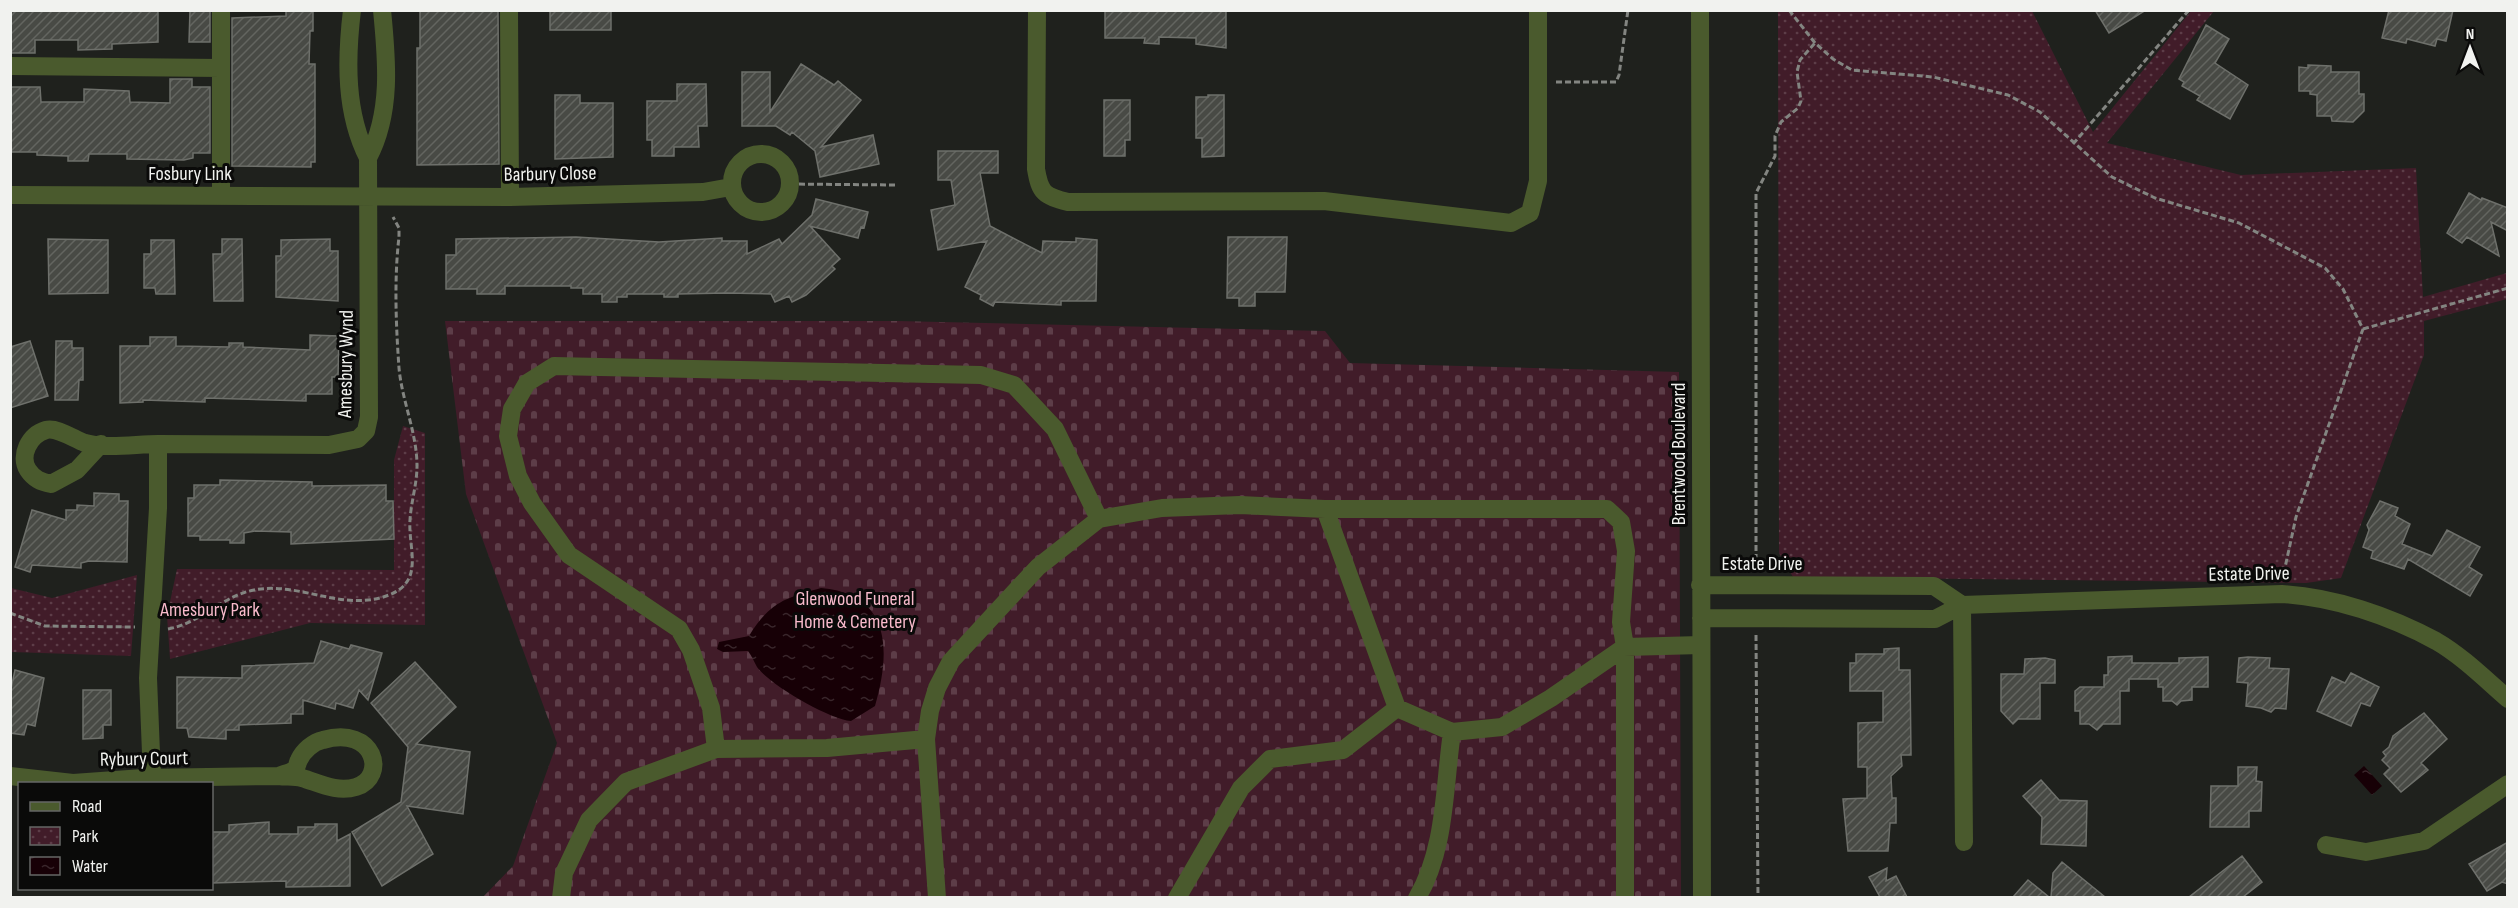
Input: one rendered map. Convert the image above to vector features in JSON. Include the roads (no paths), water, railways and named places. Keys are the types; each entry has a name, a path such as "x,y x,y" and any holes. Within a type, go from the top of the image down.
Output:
{"street":[{"path":"221,10 221,196"},
{"name":"Amesbury Wynd","path":"101,444 330,445 357,439 366,431 369,417 368,158 356,135 351,107 348,54 352,10"},
{"name":"Amesbury Wynd","path":"368,158 378,139 385,99 386,46 382,10"},
{"path":"509,10 510,197"},
{"path":"1037,10 1036,169 1039,186 1048,197 1068,202 1324,201 1511,223 1530,213 1536,194 1538,10"},
{"name":"Brentwood Boulevard","path":"1700,10 1702,897"},
{"path":"10,66 221,68"},
{"path":"759,154 777,159 789,174 790,184 784,202 767,212 758,213 740,204 731,187 735,169 749,156 759,154"},
{"name":"Barbury Close","path":"368,197 510,197 703,192 731,187"},
{"name":"Fosbury Link","path":"10,195 368,197"},
{"path":"716,749 711,708 690,650 679,629 568,555 532,503 518,476 508,436 512,409 527,383 554,366 981,375 1014,385 1055,429 1099,519"},
{"path":"152,778 148,717 158,519 158,444"},
{"path":"938,897 926,739 932,703 951,661 1038,567 1099,519 1162,508 1240,505 1325,509 1607,509 1621,522 1626,551 1621,622 1625,647 1625,897"},
{"path":"1325,509 1397,708 1452,732 1502,727 1551,698 1625,647 1701,645"},
{"name":"Estate Drive","path":"1700,585 1934,586 1962,604"},
{"name":"Estate Drive","path":"1701,618 1935,619 1962,604 2303,595 2349,606 2436,641 2476,670 2508,699"},
{"path":"1962,604 1964,843"},
{"path":"1177,897 1241,788 1270,759 1343,750 1397,708"},
{"path":"1418,897 1431,875 1436,853 1452,732"},
{"name":"Rybury Court","path":"89,782 152,778 279,776 301,777 319,786 356,787 366,780 373,768 373,756 365,743 353,738 336,736 313,745 299,759 295,769 279,776"},
{"path":"561,897 564,873 589,820 626,782 716,749 827,748 926,739"},
{"name":"Rybury Court","path":"10,776 64,782"},
{"path":"2326,845 2366,852 2424,841 2508,784"}],"water":[{"path":"821,588 844,593 861,601 873,613 880,629 883,665 875,706 851,721 815,708 774,683 757,667 748,651 723,652 717,649 719,642 749,636 764,616 779,603"},
{"path":"2364,766 2382,786 2372,795 2354,775"}],"park label":[{"name":"Amesbury Park","path":"210,609"},
{"name":"Glenwood Funeral Home & Cemetery","path":"855,610"}]}
